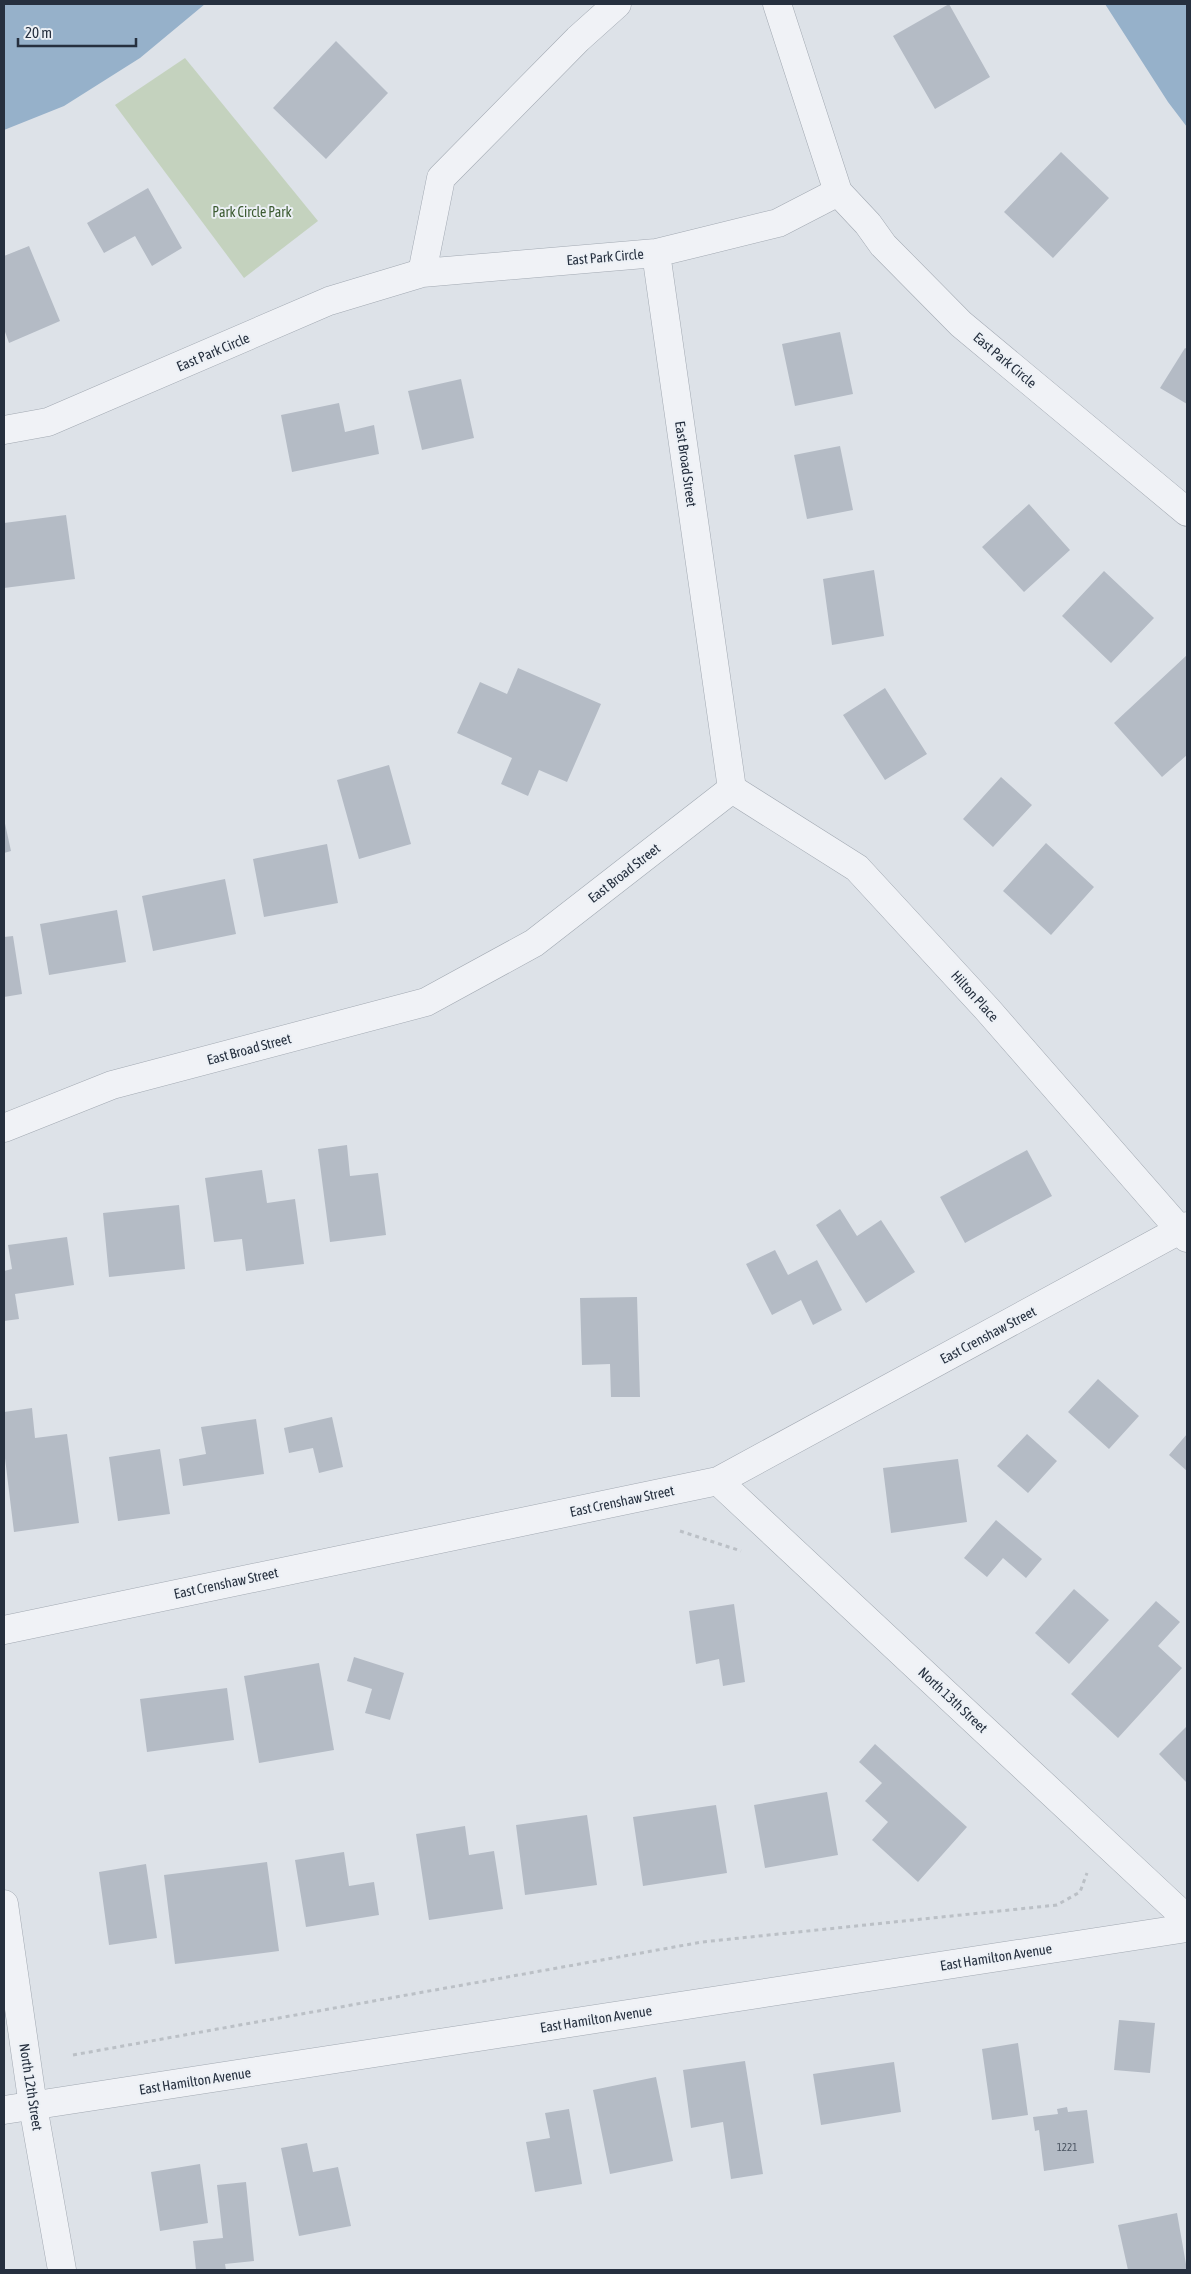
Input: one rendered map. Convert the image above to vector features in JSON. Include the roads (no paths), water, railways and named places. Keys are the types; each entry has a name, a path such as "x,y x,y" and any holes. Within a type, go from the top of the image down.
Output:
{"street":[{"path":"422,273 441,178 578,39 616,4"},
{"name":"East Park Circle","path":"777,4 838,192 868,224 883,245 961,324 1187,512"},
{"name":"East Park Circle","path":"4,430 48,422 329,301 422,273 656,253 778,223 838,192"},
{"name":"East Broad Street","path":"4,1128 112,1086 426,1002 534,943 732,790 656,253"},
{"name":"Hilton Place","path":"732,790 857,868 987,1009 1185,1232"},
{"name":"East Crenshaw Street","path":"4,1630 718,1481 1185,1232"},
{"name":"North 13th Street","path":"718,1481 1187,1919"},
{"name":"North 12th Street","path":"4,1904 33,2106 62,2270"},
{"name":"East Hamilton Avenue","path":"4,2110 1187,1928"}],"water":[{"path":"4,4 205,4 140,58 64,106 4,130"},
{"path":"1105,4 1187,4 1187,127 1168,102"}],"park label":[{"name":"Park Circle Park","path":"252,212"}]}
